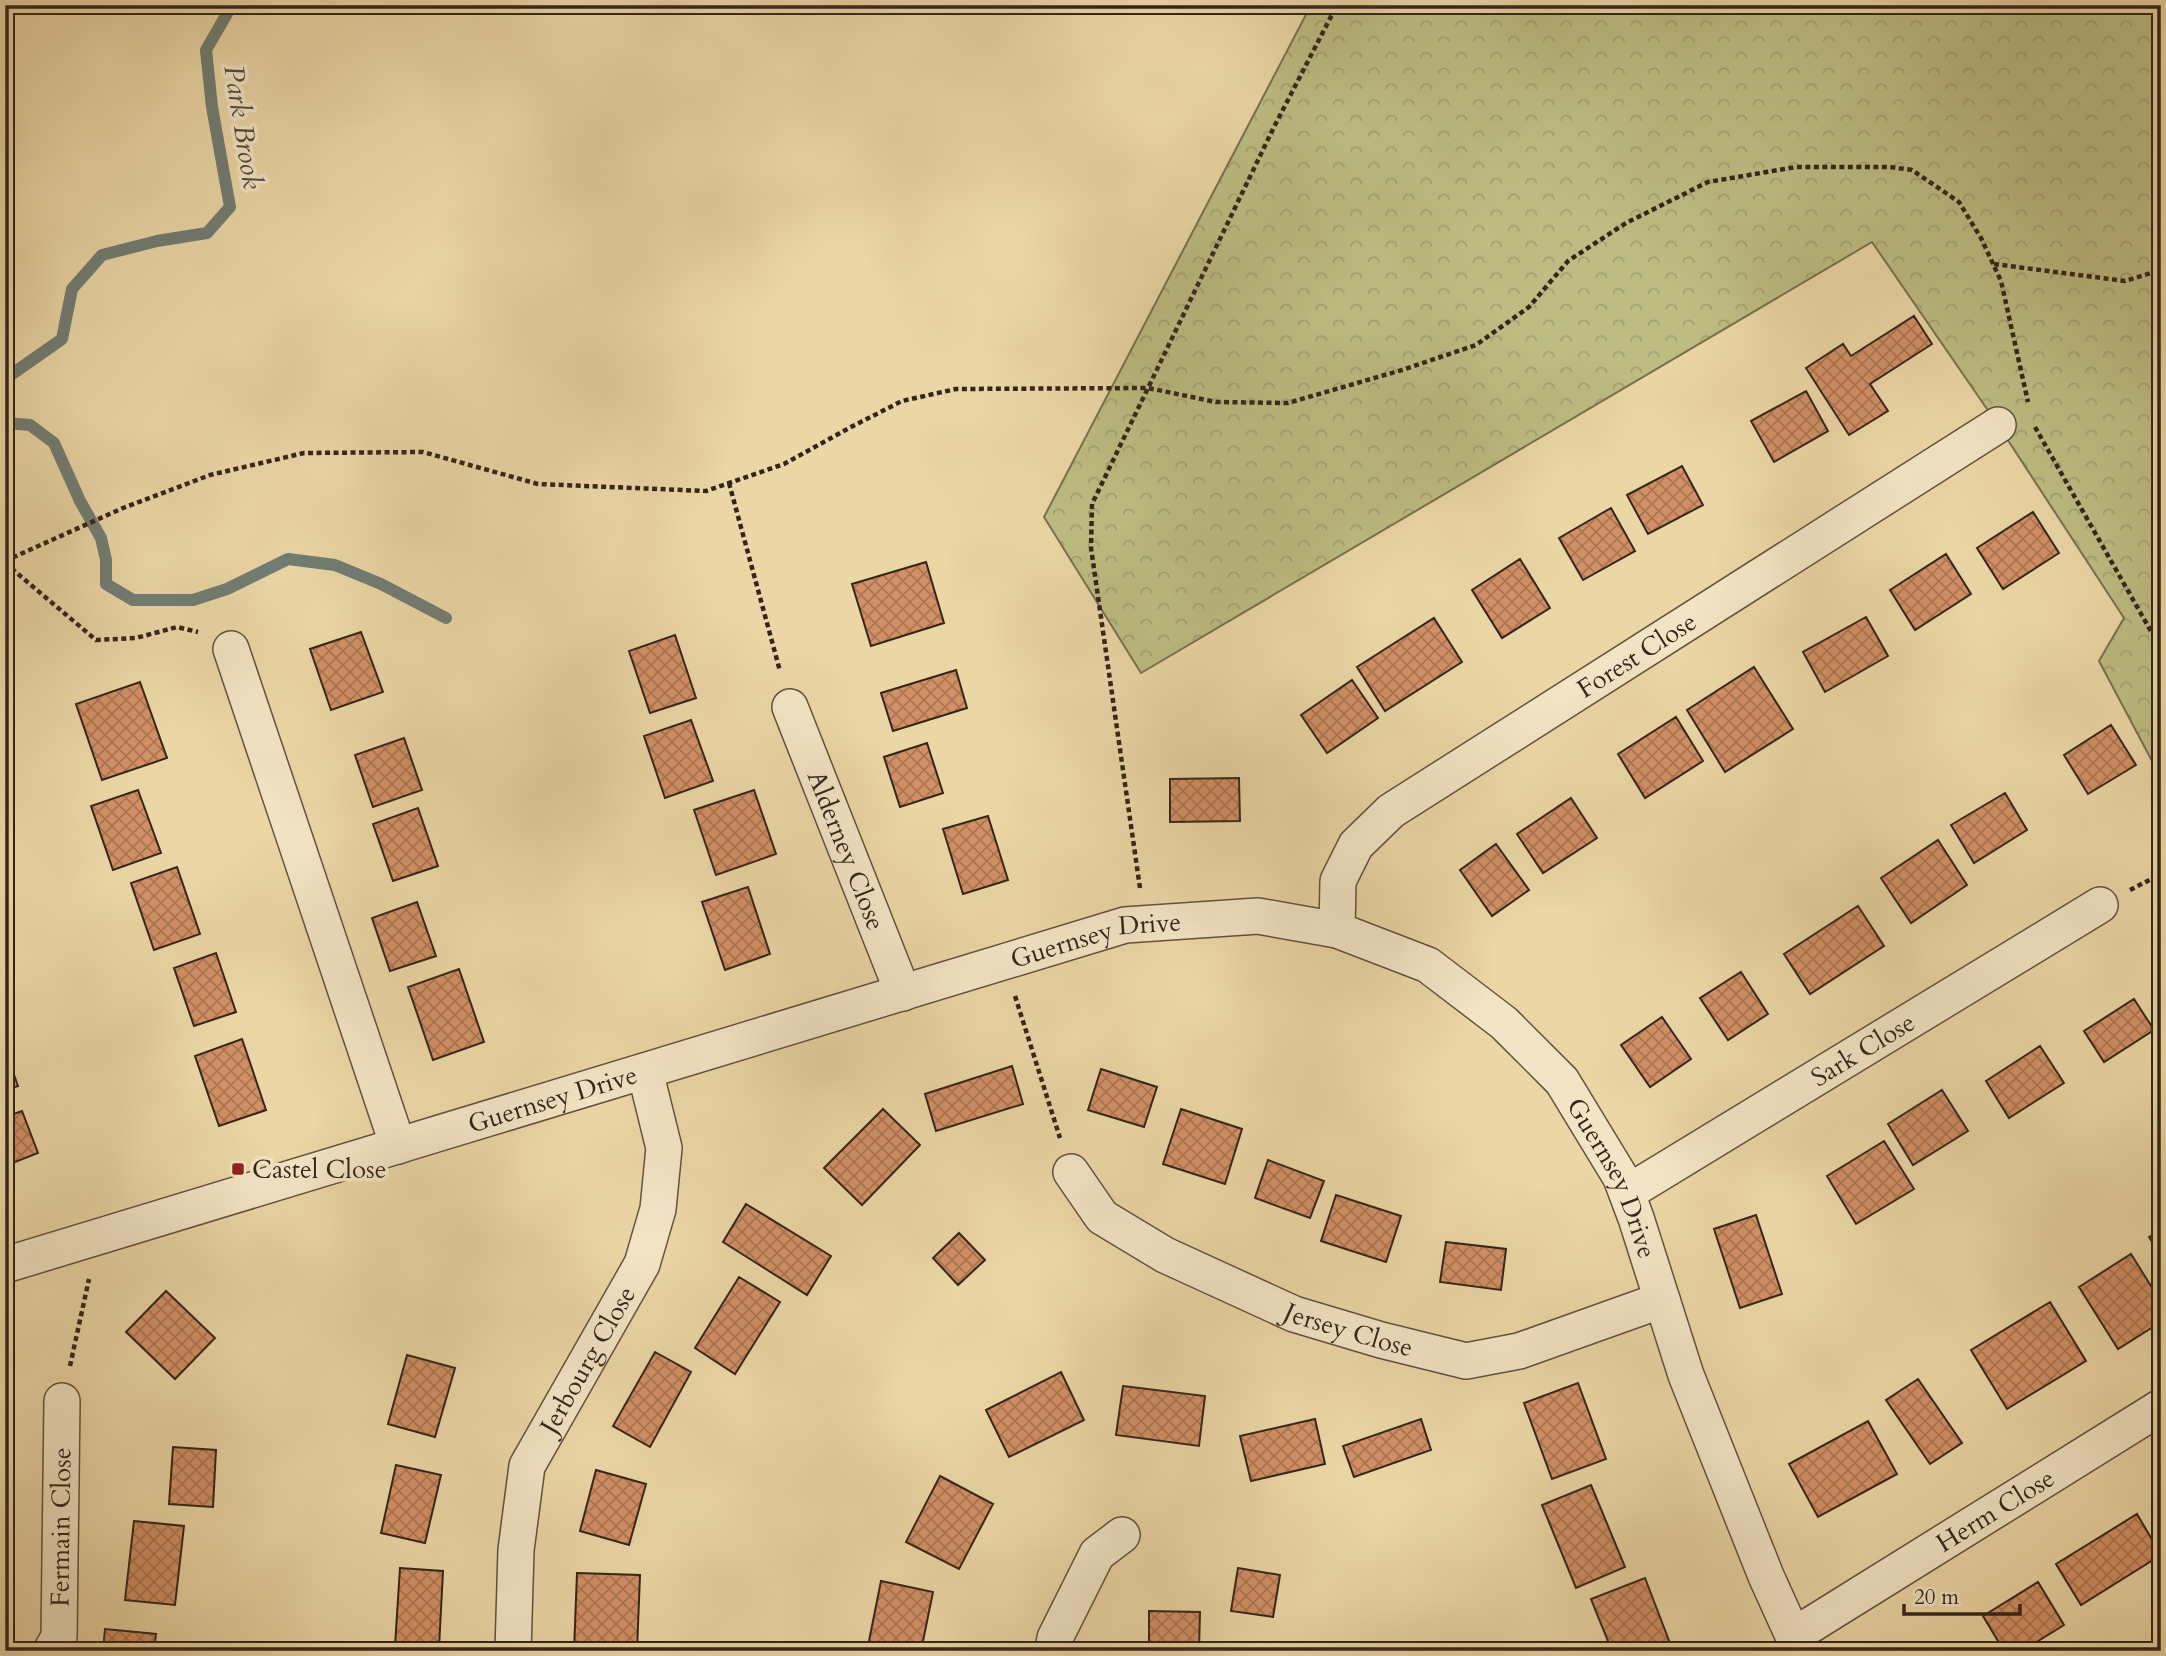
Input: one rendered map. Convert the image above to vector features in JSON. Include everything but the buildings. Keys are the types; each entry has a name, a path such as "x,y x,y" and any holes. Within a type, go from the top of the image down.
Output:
{"street":[{"name":"Forest Close","path":"1337,930 1338,881 1356,845 1391,811 1998,425"},
{"path":"231,649 398,1146"},
{"name":"Alderney Close","path":"790,707 903,993"},
{"name":"Sark Close","path":"1627,1193 2100,905"},
{"name":"Guernsey Drive","path":"5,1265 1125,925 1258,916 1337,930 1427,965 1504,1023 1562,1080 1621,1178 1686,1375 1766,1576 1797,1643"},
{"name":"Jerbourg Close","path":"513,1651 516,1550 527,1466 642,1264 657,1209 664,1148 645,1071"},
{"name":"Jersey Close","path":"1071,1172 1102,1217 1165,1255 1294,1314 1381,1340 1466,1361 1519,1351 1662,1300"},
{"name":"Fermain Close","path":"51,1651 59,1637 62,1402"},
{"name":"Herm Close","path":"1797,1643 2161,1407"},
{"path":"1053,1651 1055,1638 1097,1554 1122,1535"}],"path":[{"path":"1145,924 1091,548 1091,504 1336,5"},
{"path":"231,649 205,633 177,627 135,638 96,640 5,562 123,508 210,475 304,453 423,452 538,484 706,491 784,464 902,401 956,389 1148,388 1216,402 1288,402 1402,370 1476,345 1529,307 1569,261 1626,223 1709,182 1796,167 1890,167 1912,170 1959,202 1981,238 2001,281 2028,403"},
{"path":"1993,264 2125,281 2161,270"},
{"path":"2034,426 2161,649"},
{"path":"729,483 790,707"},
{"path":"1004,962 1071,1172"},
{"path":"62,1402 98,1237"}],"green space":[{"path":"1311,5 2161,5 2161,778 2099,661 2124,618 1998,425 1872,242 1141,673 1044,517"}],"waterway":[{"name":"Park Brook","path":"5,379 62,339 72,289 102,255 157,241 207,233 230,207 212,107 206,50 232,5"},
{"path":"5,423 30,425 54,443 80,501 101,538 106,560 106,584 133,600 193,600 227,589 288,559 335,565 381,584 446,618"}],"place":[{"name":"Castel Close","path":"238,1169"}]}
